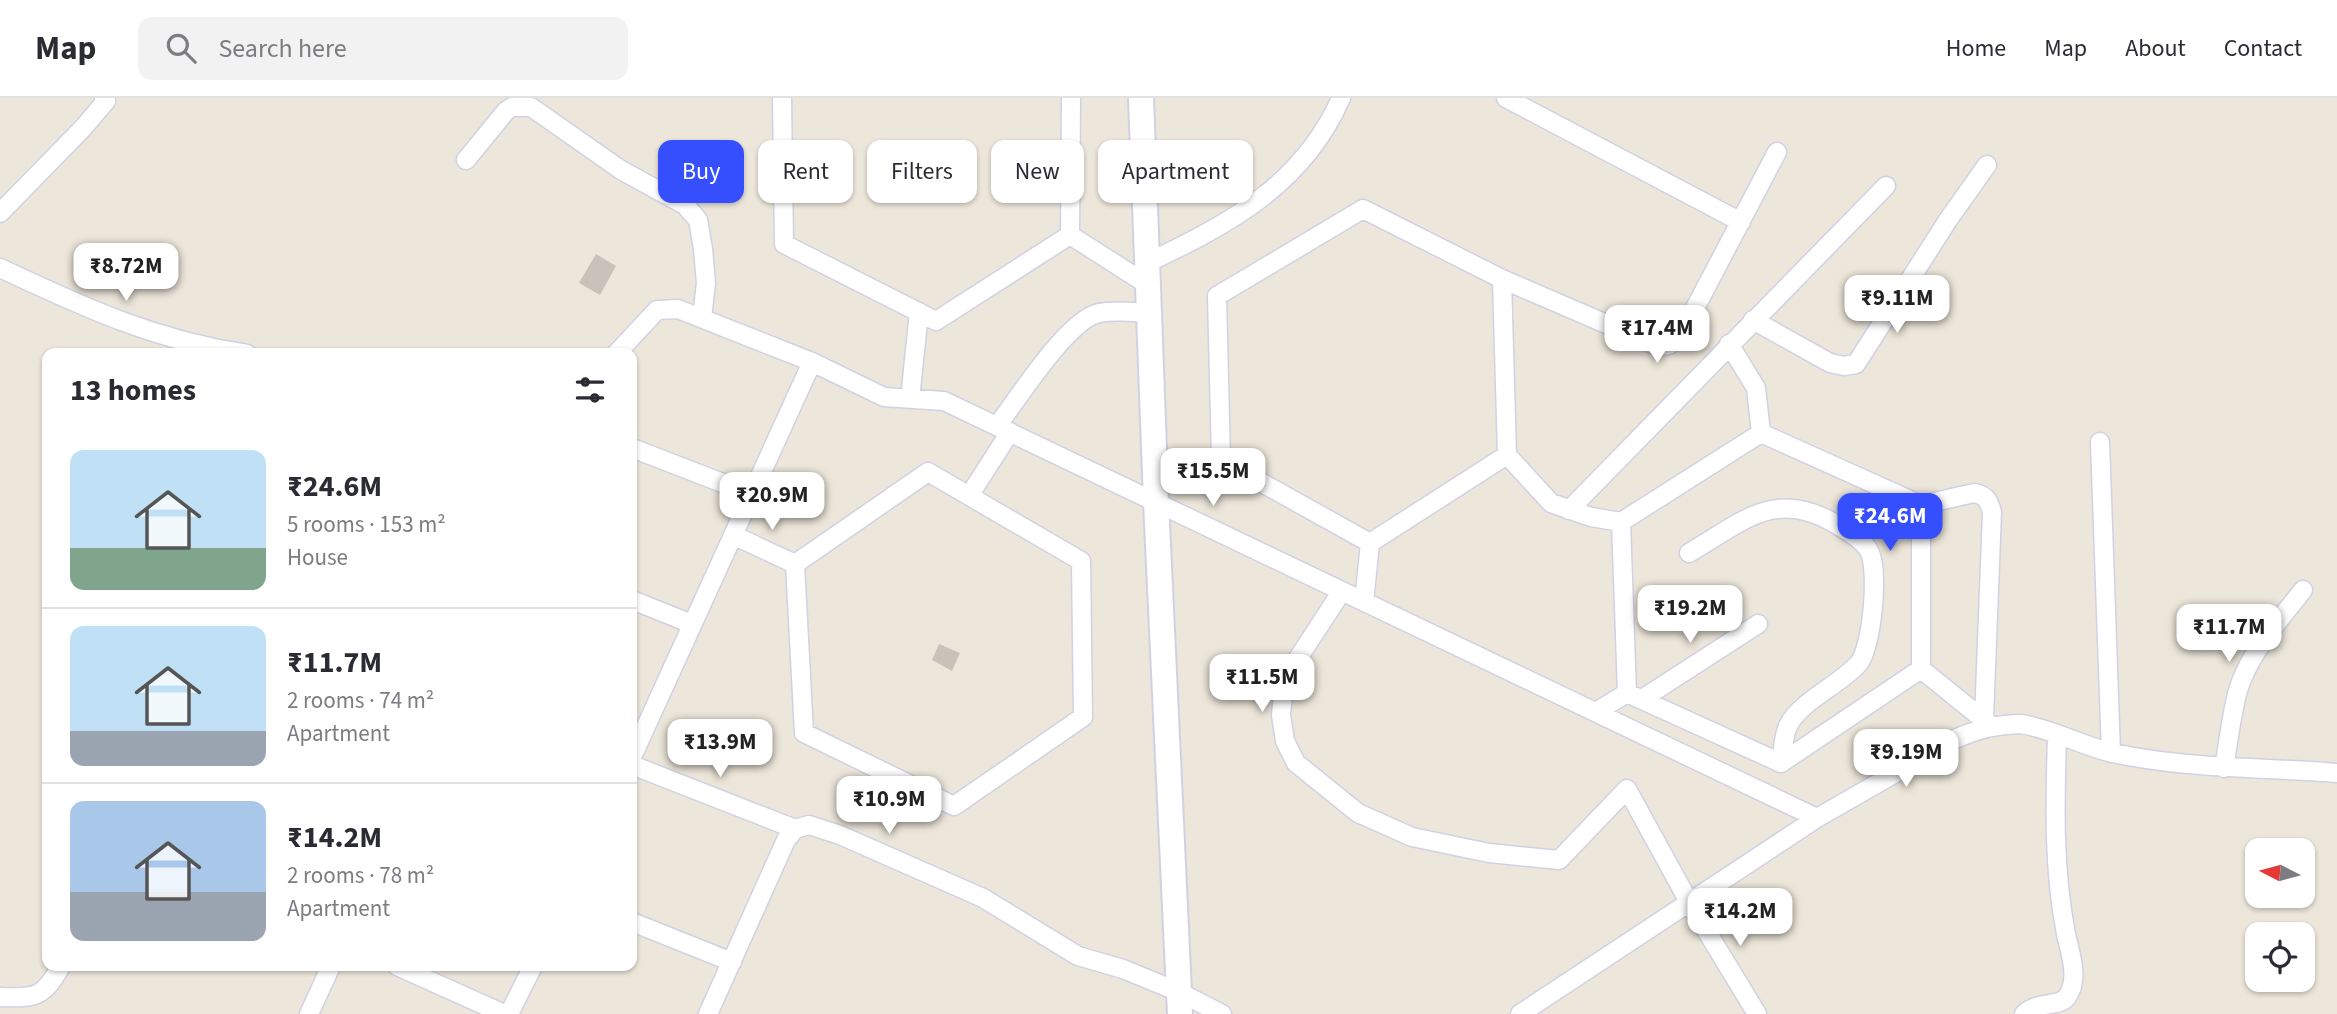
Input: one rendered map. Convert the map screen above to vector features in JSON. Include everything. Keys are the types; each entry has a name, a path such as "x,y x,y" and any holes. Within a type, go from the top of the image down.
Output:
{"street":[{"path":"0,214 83,128 106,101 104,98"},
{"path":"782,98 784,244 936,321 1070,235"},
{"path":"1070,235 1072,98"},
{"path":"1141,98 1179,1003"},
{"path":"1148,274 1263,197 1303,162 1332,118 1341,98"},
{"path":"1506,98 1741,222"},
{"path":"466,160 506,111 512,107 531,107 621,170 685,205 698,220 703,249 706,283 702,318"},
{"path":"1370,543 1221,460 1217,296 1363,209 1502,279 1664,347 1673,345 1777,152"},
{"path":"1753,320 1830,363 1844,366 1856,364 1948,220 1987,165"},
{"path":"1569,510 1886,186"},
{"path":"1070,235 1148,274"},
{"path":"0,268 82,307 148,332 210,348"},
{"path":"1502,279 1507,455 1551,503 1621,522 1761,433"},
{"path":"622,348 657,310 678,309 812,362 884,397 944,401 1817,818"},
{"path":"910,399 919,312"},
{"path":"969,496 1003,429 1058,346 1079,323 1098,313 1149,313"},
{"path":"1729,344 1756,388 1761,433"},
{"path":"637,746 812,362"},
{"path":"1761,433 1921,505 1974,492 1983,495 1989,502 1992,512 1988,723"},
{"path":"2100,442 2111,753"},
{"path":"637,450 751,495"},
{"path":"1370,543 1507,455"},
{"path":"928,472 1081,561 1083,717 954,806 804,733 795,564 928,472"},
{"path":"1921,505 1921,669"},
{"path":"1689,553 1756,514 1787,507 1818,514 1856,537 1868,550 1875,570 1869,632 1860,661 1794,716 1786,730 1781,763"},
{"path":"1621,522 1635,696"},
{"path":"733,535 795,564"},
{"path":"1364,602 1370,543"},
{"path":"2224,768 2237,693 2243,678 2270,633 2303,590"},
{"path":"1342,591 1293,666 1283,694 1281,715 1284,741 1296,763 1358,813 1412,837 1489,853 1559,860 1628,789 1689,902 1757,1014"},
{"path":"637,602 692,624"},
{"path":"1596,712 1635,696 1758,624"},
{"path":"1921,669 1988,723"},
{"path":"1781,763 1921,669"},
{"path":"1635,696 1781,763"},
{"path":"1520,1014 1817,818 1988,723 2021,724 2111,753 2164,762 2224,768 2337,773"},
{"path":"2024,1014 2034,1006 2062,1002 2068,996 2073,977 2059,896 2055,822 2057,735"},
{"path":"637,767 795,829"},
{"path":"708,1014 786,840 795,829 809,825 840,835 982,898 1078,956 1123,969 1179,1003 1222,1014"},
{"path":"637,924 732,962"},
{"path":"0,997 36,995 48,988 58,971"},
{"path":"309,1014 329,971"},
{"path":"408,971 507,1014 530,971"}],"building":[{"path":"596,254 616,266 600,295 579,283"},
{"path":"939,644 960,653 952,671 932,660"}]}
